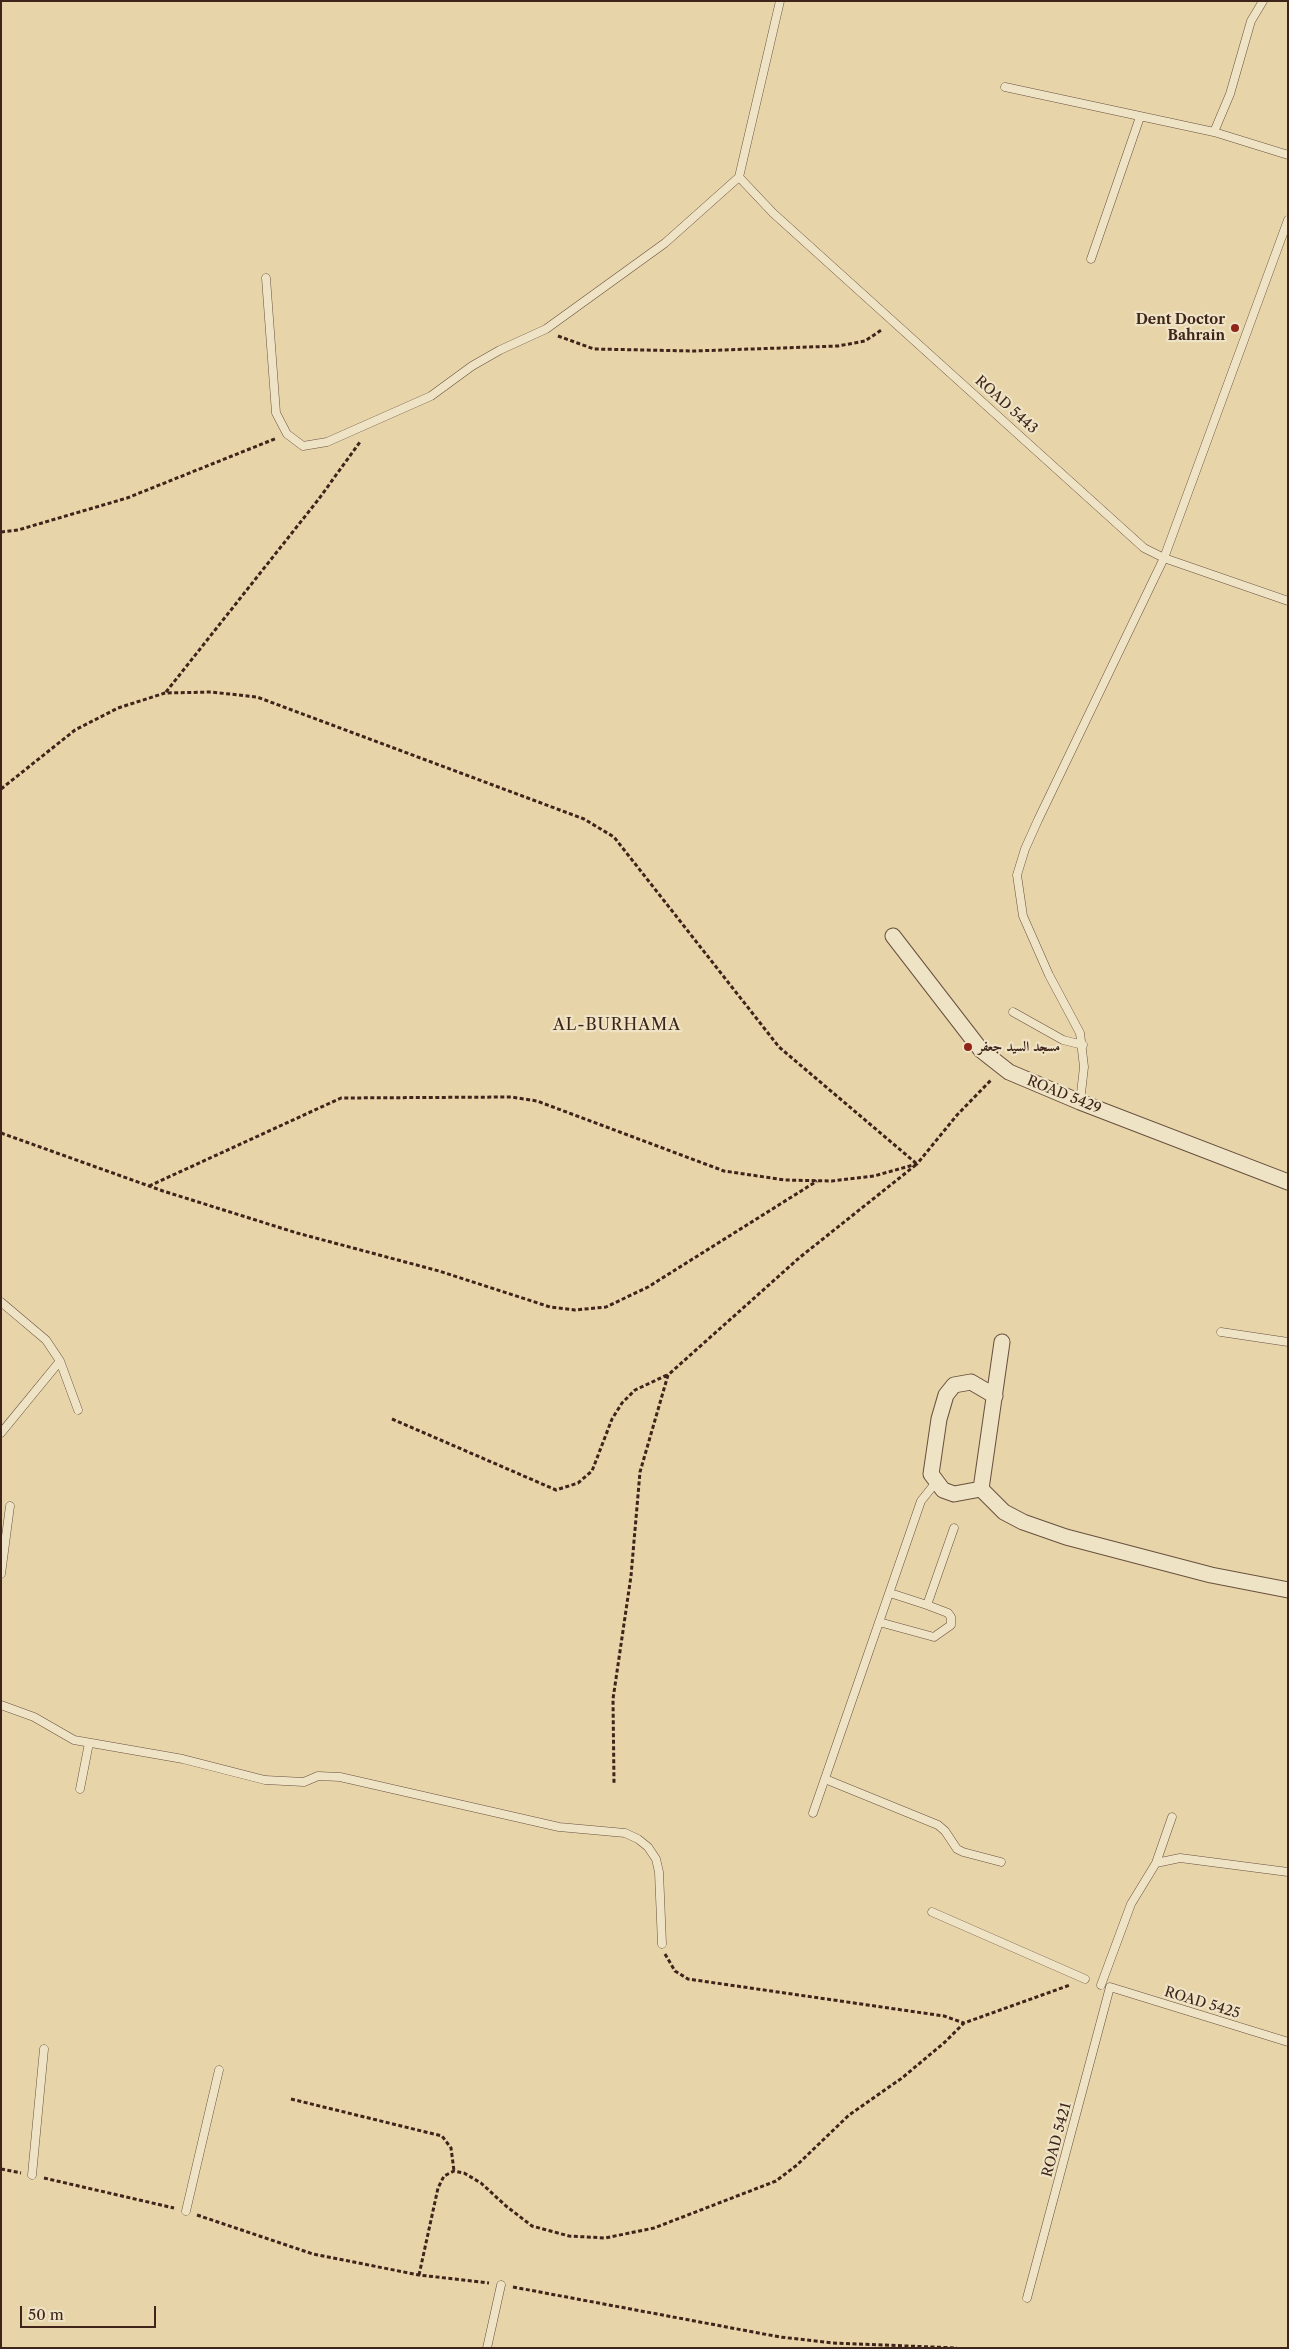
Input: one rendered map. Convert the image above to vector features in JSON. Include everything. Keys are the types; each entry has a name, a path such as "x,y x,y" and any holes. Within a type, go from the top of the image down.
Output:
{"street":[{"name":"ROAD 5429","path":"893,936 981,1050 1002,1067 1036,1085 1288,1182"},
{"path":"981,1489 1002,1342"},
{"path":"981,1489 954,1494 943,1490 931,1474 939,1419 946,1396 954,1384 971,1382 995,1396"},
{"path":"981,1489 1004,1512 1023,1522 1066,1537 1211,1575 1288,1590"}],"lane":[{"path":"266,278 276,413 287,434 303,446 327,442 431,396 472,366 500,350 546,329 665,243 739,177 780,1"},
{"path":"1214,132 1230,94 1251,22 1263,1"},
{"path":"1005,87 1214,132 1288,155"},
{"path":"1091,260 1140,117"},
{"name":"ROAD 5443","path":"739,177 773,213 1144,548 1164,558 1288,601"},
{"path":"1080,1102 1084,1068 1083,1045 1080,1033 1049,975 1023,916 1017,875 1032,835 1164,558 1288,220"},
{"path":"1013,1012 1063,1040 1083,1045"},
{"path":"1,1302 46,1340 60,1362 78,1410"},
{"path":"1221,1332 1288,1342"},
{"path":"1,1434 60,1362"},
{"path":"813,1813 921,1501 937,1481"},
{"path":"1,1574 10,1506"},
{"path":"927,1605 954,1528"},
{"path":"879,1622 934,1637 950,1625 951,1617 948,1613 890,1593"},
{"path":"1,1705 34,1717 74,1740 182,1759 274,1781 304,1782 318,1776 340,1777 560,1827 625,1833 638,1839 648,1847 656,1859 659,1872 662,1944"},
{"path":"80,1789 90,1743"},
{"path":"825,1779 938,1825 945,1831 951,1843 963,1852 1002,1862"},
{"path":"1101,1985 1132,1904 1156,1863 1172,1817"},
{"path":"1156,1863 1180,1858 1288,1872"},
{"path":"932,1912 1085,1980"},
{"name":"ROAD 5425","path":"1110,1987 1288,2042"},
{"name":"ROAD 5421","path":"1027,2298 1110,1987"},
{"path":"32,2175 44,2049"},
{"path":"186,2211 220,2070"},
{"path":"487,2348 502,2285"}],"path":[{"path":"546,329 566,340 594,349 694,351 838,346 865,341 893,321"},
{"path":"166,693 318,500 375,421"},
{"path":"1,532 18,530 127,498 287,434"},
{"path":"1,789 76,730 118,708 166,693 210,692 257,697 584,819 614,837 779,1047 917,1164"},
{"path":"392,1419 556,1490 578,1483 592,1470 612,1419 622,1403 635,1390 668,1375 799,1258 917,1164 1002,1067"},
{"path":"149,1186 341,1098 511,1097 537,1102 724,1171 785,1180 832,1182 874,1176 917,1164"},
{"path":"1,1133 149,1186 297,1233 439,1271 550,1307 575,1310 606,1308 648,1287 818,1181"},
{"path":"614,1783 613,1699 631,1576 640,1472 668,1375"},
{"path":"662,1944 666,1959 675,1971 688,1979 944,2016 964,2023"},
{"path":"419,2275 438,2188 444,2176 454,2170 464,2173 481,2183 532,2226 569,2236 605,2238 654,2228 776,2181 797,2165 849,2115 902,2078 945,2042 964,2023 1085,1980"},
{"path":"291,2099 442,2136 450,2148 454,2170"},
{"path":"1,2170 158,2202 313,2254 419,2275 502,2285 780,2338 833,2343 957,2348"}],"place":[{"name":"Dent Doctor Bahrain","path":"1235,328"},
{"name":"مسجد السيد جعفر","path":"968,1047"}],"district":[{"name":"AL-BURHAMA","path":"617,1025"}]}
